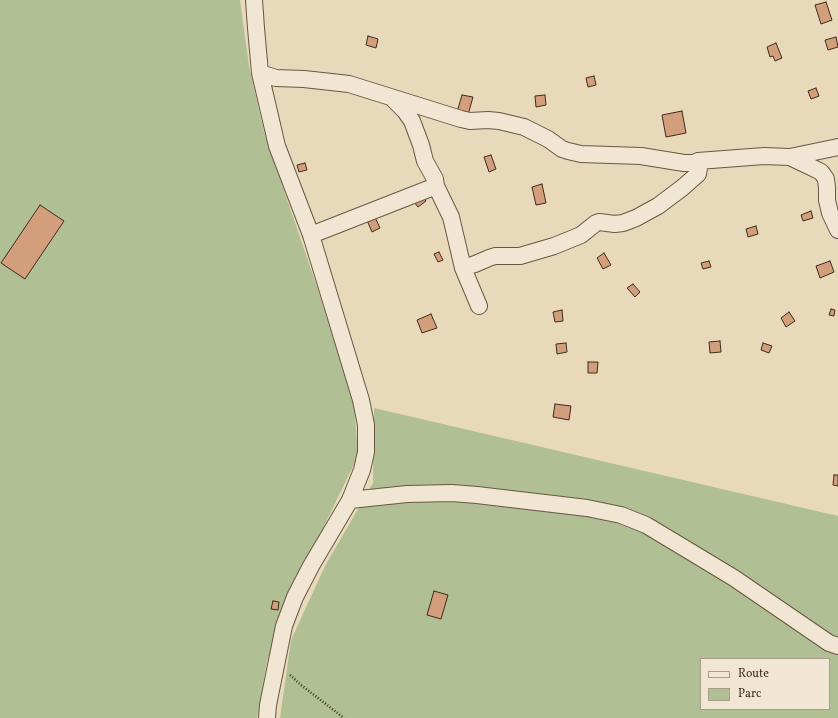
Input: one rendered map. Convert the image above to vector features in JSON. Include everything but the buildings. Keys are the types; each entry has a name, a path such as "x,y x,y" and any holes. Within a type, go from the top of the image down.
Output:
{"street":[{"path":"254,0 260,73 277,146 311,235 361,400 366,425 366,452 362,470 350,500 311,566 295,597 284,626 268,705 267,718"},
{"path":"260,73 276,78 304,79 349,84 422,108 470,121 499,120 524,127 548,139 562,149 574,153 640,156 684,163 695,163 698,161 764,156 790,157 838,147"},
{"path":"391,97 406,111 412,121 425,161 435,179 436,186 450,217 463,268 479,306"},
{"path":"790,157 821,172 824,176 830,213 838,230"},
{"path":"463,268 495,256 520,256 554,246 581,235 599,222 615,224 623,223 636,218 658,206 698,174 698,161"},
{"path":"311,235 436,186"},
{"path":"350,500 407,494 452,493 587,508 621,515 646,525 681,546 734,578 829,643 838,646"}],"path":[{"path":"276,663 301,685 344,718"}],"green space":[{"path":"0,0 240,0 249,66 264,132 316,284 354,402 358,456 294,588 267,661 257,718 0,718"},
{"path":"374,408 838,516 838,718 280,718 291,640 325,566 373,483"}]}
